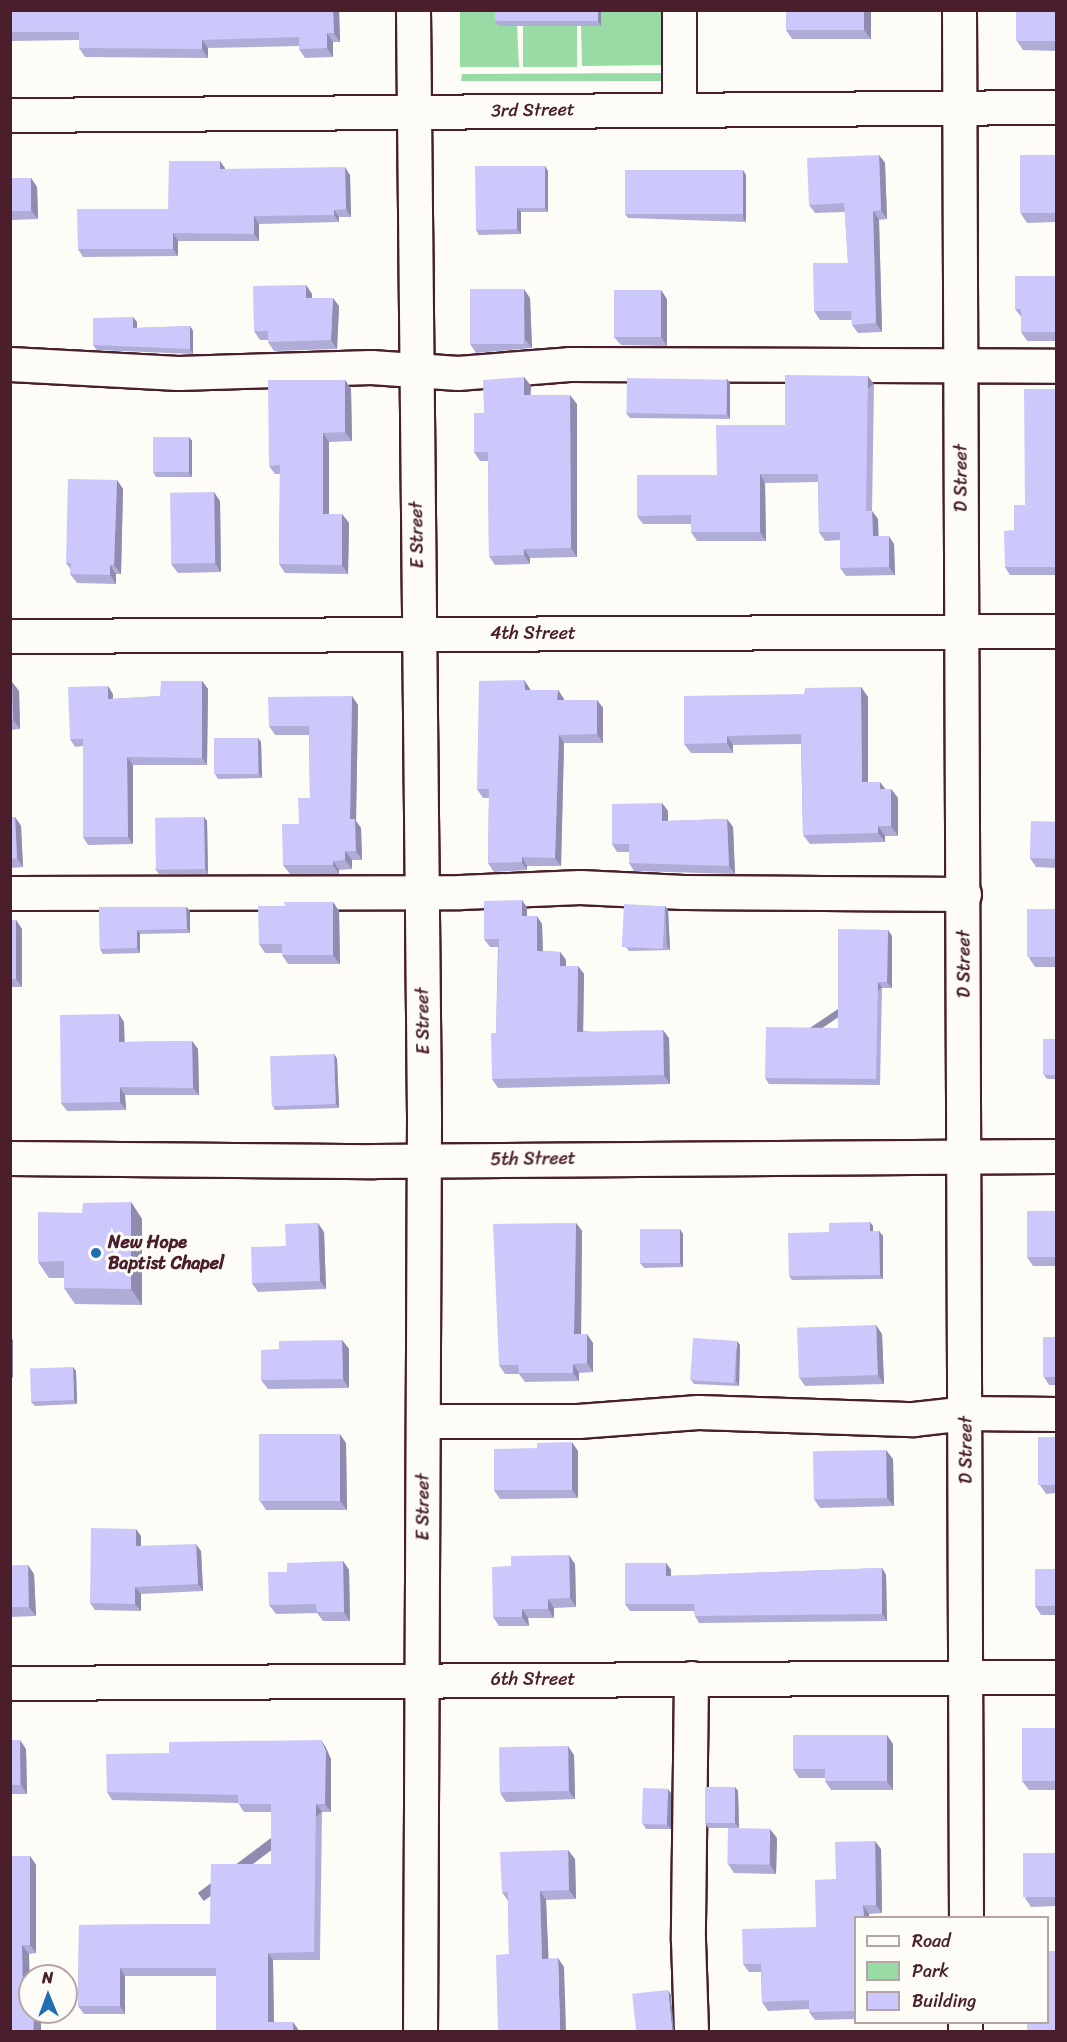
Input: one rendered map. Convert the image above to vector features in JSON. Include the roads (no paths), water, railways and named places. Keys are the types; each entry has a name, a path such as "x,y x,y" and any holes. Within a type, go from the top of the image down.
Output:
{"street":[{"name":"E Street","path":"413,10 423,1161 424,1680 420,2031"},
{"path":"679,10 679,109"},
{"name":"D Street","path":"959,10 967,1677 966,1916"},
{"name":"3rd Street","path":"10,115 1056,106"},
{"path":"10,364 178,373 371,367 458,372 569,364 1056,366"},
{"name":"4th Street","path":"10,636 418,632 1056,631"},
{"path":"10,893 420,892 580,887 682,892 964,894"},
{"name":"5th Street","path":"10,1158 423,1161 1056,1156"},
{"path":"423,1421 578,1421 698,1412 914,1419 966,1413 1056,1414"},
{"name":"6th Street","path":"10,1683 1056,1677"},
{"path":"690,1678 688,1940 691,2031"}],"place":[{"name":"New Hope Baptist Chapel","path":"96,1253"}]}
